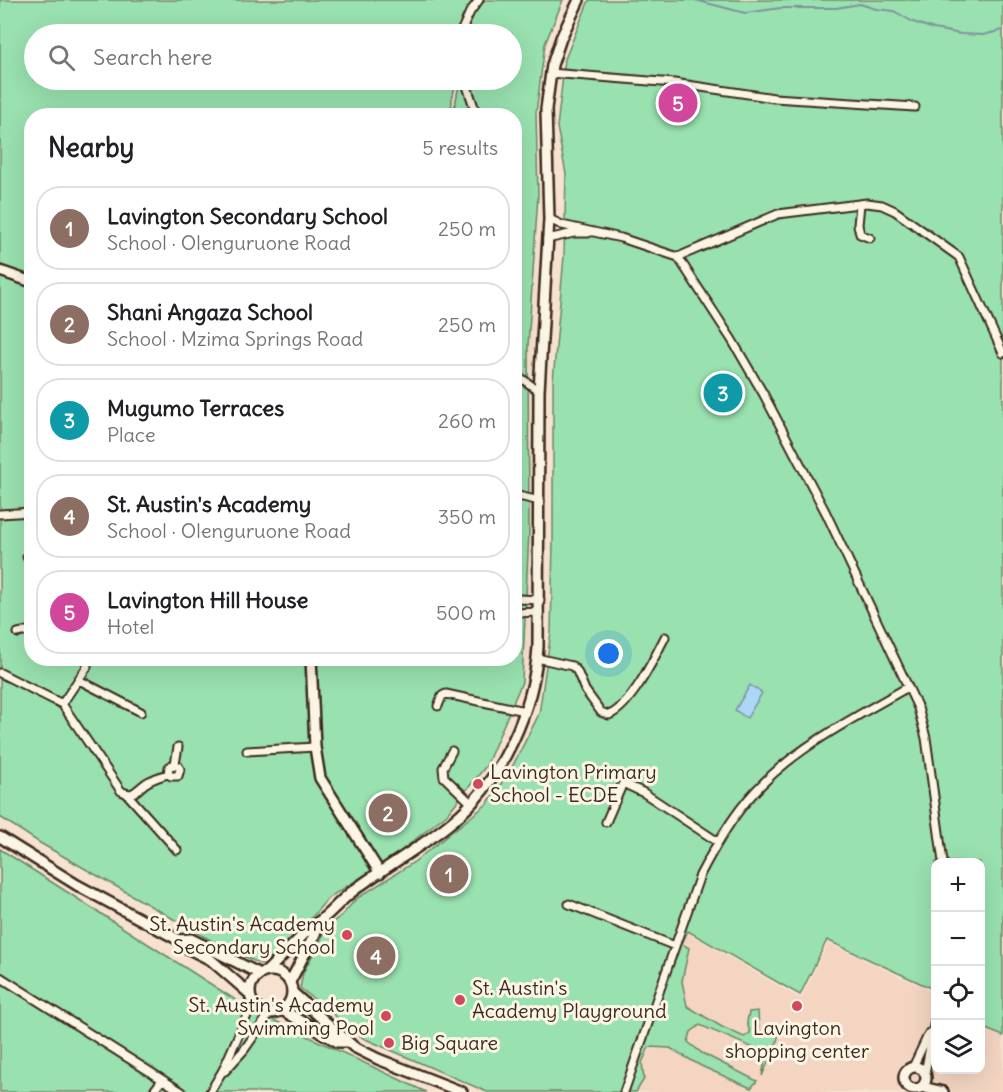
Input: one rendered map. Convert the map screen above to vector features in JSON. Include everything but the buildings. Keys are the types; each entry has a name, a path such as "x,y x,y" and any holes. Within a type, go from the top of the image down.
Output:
{"street":[{"path":"465,24 479,0"},
{"path":"219,1078 251,998 254,979 352,892 411,853 454,820 471,803 497,768 510,747 525,711 537,658 540,600 539,391 549,219 546,109 550,74 558,45 579,0"},
{"path":"550,74 674,83 774,98 915,106"},
{"path":"468,90 474,108"},
{"path":"678,257 778,214 875,203 895,211 959,257 1003,353"},
{"path":"860,204 858,229 860,234 870,238"},
{"path":"549,219 562,225 648,246 678,257 732,340 764,395 826,513 918,708 926,738 942,858"},
{"path":"547,239 573,233 600,233"},
{"path":"0,271 24,279"},
{"path":"522,379 539,391"},
{"path":"522,497 540,501"},
{"path":"0,514 24,512"},
{"path":"522,599 540,600"},
{"path":"522,613 539,612"},
{"path":"18,633 24,632"},
{"path":"537,658 572,666 577,671 582,686 591,699 601,712 609,715 618,709 637,687 665,637"},
{"path":"62,704 87,666"},
{"path":"311,666 318,771 323,784 380,873"},
{"path":"0,673 62,704 124,793 177,850"},
{"path":"79,680 141,711"},
{"path":"624,1092 700,875 718,842 741,808 755,792 813,742 908,687"},
{"path":"438,706 442,696 446,694 525,711"},
{"path":"175,764 178,747"},
{"path":"247,751 315,747"},
{"path":"452,752 443,768 444,777 471,803"},
{"path":"124,793 133,794 144,784 168,774 174,777 184,773 175,764"},
{"path":"168,774 169,767 175,764"},
{"path":"606,822 623,783 644,793 718,842"},
{"path":"0,837 77,885 179,940 187,948 211,960 251,998 258,1008 270,1013 282,1010 291,1000 291,987 319,922"},
{"path":"569,904 675,946"},
{"path":"179,940 190,939 264,972 282,974 291,987 346,1041 378,1059 462,1092"},
{"path":"0,977 182,1092"},
{"path":"282,1010 338,1042 346,1041"},
{"path":"210,1092 270,1013"},
{"path":"900,1092 907,1071 913,1067 931,1029"},
{"path":"921,1084 931,1035"},
{"path":"913,1067 920,1068 921,1084"},
{"path":"153,1092 162,1080"},
{"path":"905,1082 909,1086 921,1084 942,1092"}],"shaded area":[{"name":"Lavington shopping center","path":"688,933 801,999 828,943 931,991 931,1074 985,1074 985,1015 1003,1024 1003,1092 624,1092"}],"green space":[{"path":"0,0 476,0 461,24 24,24 24,90 454,90 451,108 24,108 24,666 522,666 522,108 454,108 458,90 522,90 522,24 464,24 479,0 563,0 545,44 536,113 538,195 528,346 529,531 522,682 486,766 447,814 392,858 328,898 287,947 261,964 226,949 40,843 0,817"},
{"path":"589,0 1003,0 1003,1036 985,1029 985,858 931,858 931,988 827,940 800,995 688,931 682,944 689,948 682,981 687,1006 744,1037 750,1033 747,1022 749,1012 758,1011 759,1030 768,1034 779,1032 762,1076 765,1060 756,1049 700,1025 691,1032 688,1042 702,1053 757,1081 751,1088 701,1066 670,1048 649,1047 642,1063 644,1079 636,1092 487,1092 363,1038 300,988 303,973 328,926 356,899 414,862 487,804 511,769 539,714 551,632 553,381 564,256 566,174 557,127 565,59"},
{"path":"0,849 248,1008 426,1092 0,1092"}],"water":[{"path":"750,685 762,693 747,718 735,710"}],"waterway":[{"path":"695,0 745,13 781,8 836,8 860,4 894,11 913,22 961,34 983,35 1003,30"}],"place":[{"name":"Lavington Hill House","path":"678,103"},
{"name":"Mugumo Terraces","path":"723,393"},
{"name":"Lavington Primary School - ECDE","path":"478,784"},
{"name":"Shani Angaza School","path":"388,813"},
{"name":"Lavington Secondary School","path":"449,874"},
{"name":"St. Austin's Academy Secondary School","path":"347,935"},
{"name":"St. Austin's Academy","path":"376,956"},
{"name":"St. Austin's Academy Playground","path":"460,1000"},
{"name":"Lavington shopping center","path":"797,1006"},
{"name":"St. Austin's Academy Swimming Pool","path":"386,1016"},
{"name":"Big Square","path":"389,1043"}]}
